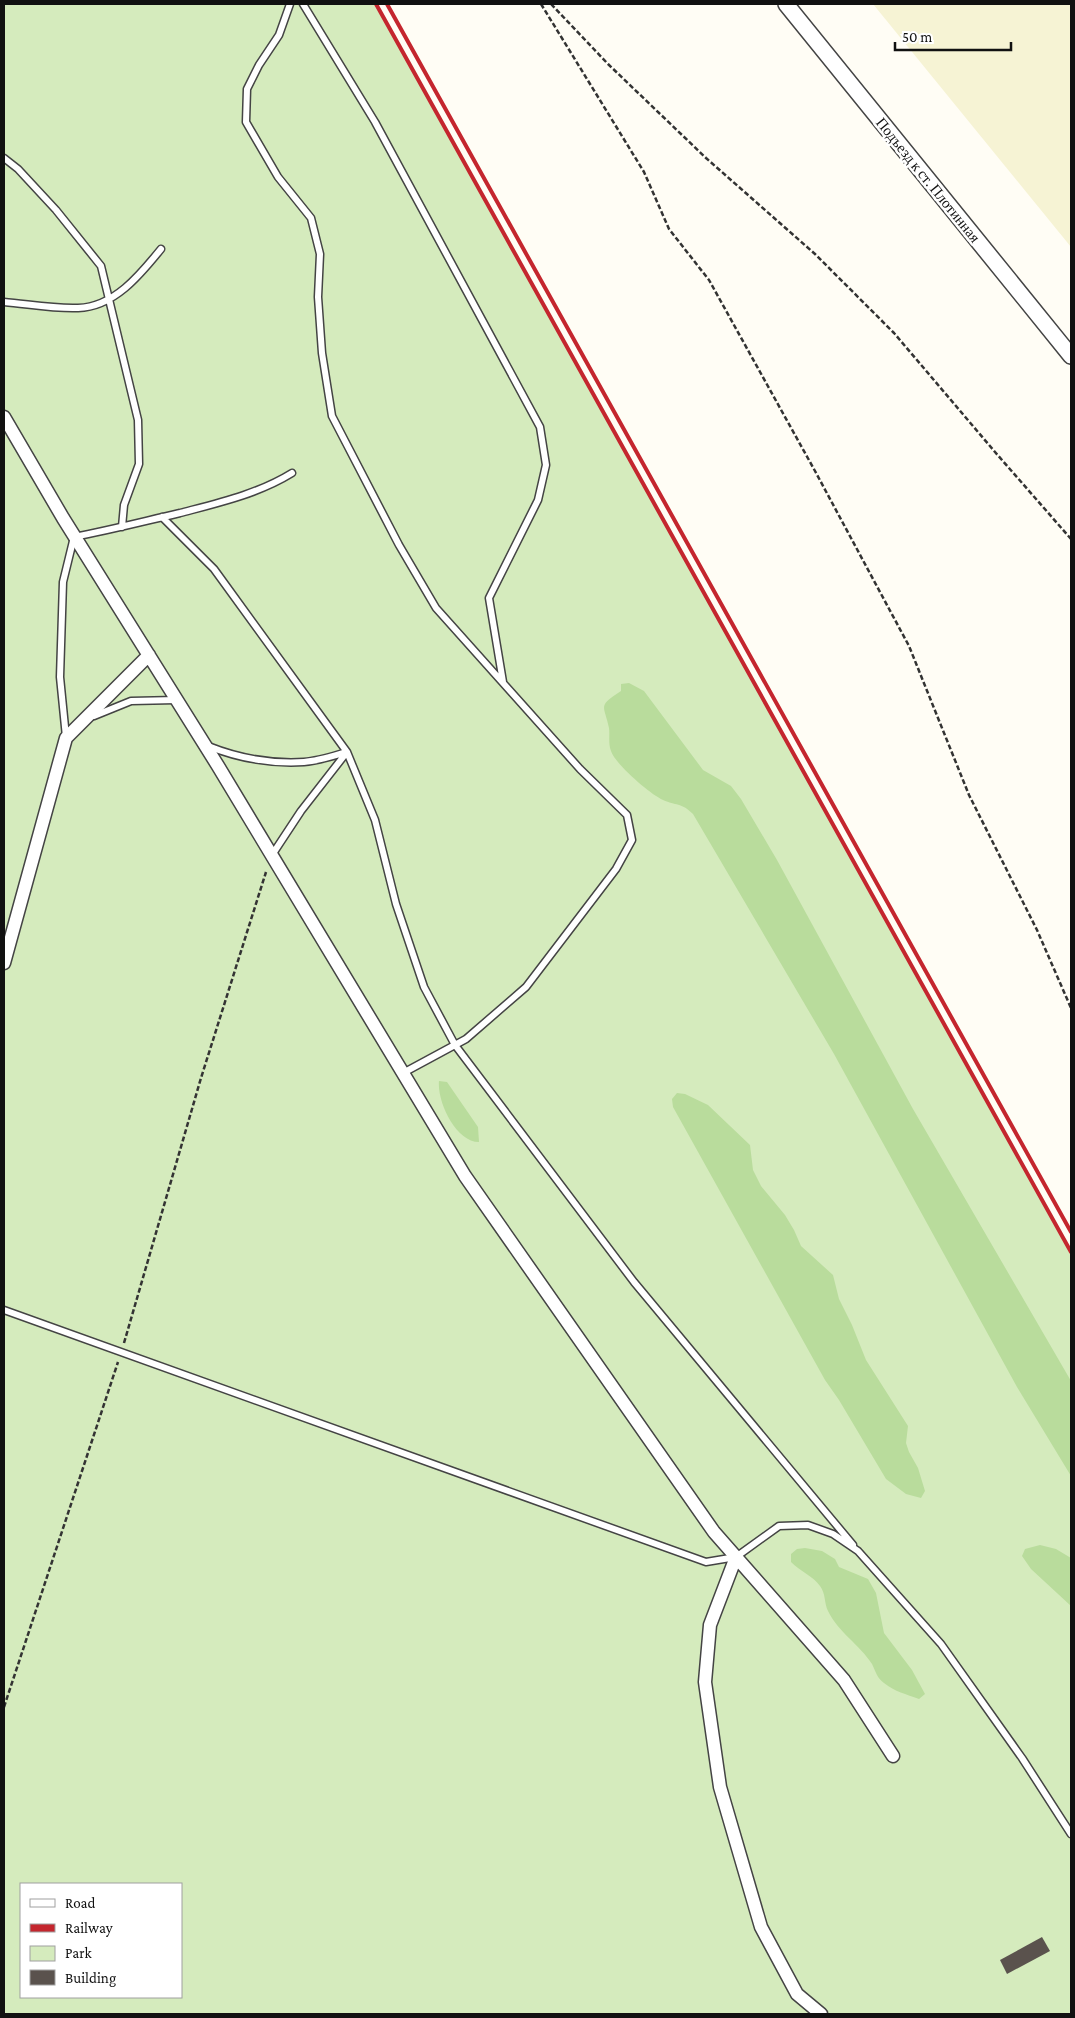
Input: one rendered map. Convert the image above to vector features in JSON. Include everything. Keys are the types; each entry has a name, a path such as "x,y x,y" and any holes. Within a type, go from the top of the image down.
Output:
{"street":[{"name":"Подъезд к ст. Плотинная","path":"786,4 1071,356"},
{"path":"4,417 74,537 272,855 465,1176 714,1532 844,1680 893,1756"},
{"path":"4,963 66,738 149,655"},
{"path":"736,1557 710,1626 705,1682 720,1787 761,1927 797,1994 821,2014"}],"lane":[{"path":"290,4 279,35 259,65 247,90 246,122 278,177 311,218 320,254 318,297 322,353 332,416 399,545 436,608 580,769 627,815 632,840 616,869 526,988 466,1039 403,1073"},
{"path":"304,4 375,122 540,427 546,465 538,500 489,598 504,683"},
{"path":"4,158 18,169 56,210 101,266 138,420 139,464 124,505 122,527"},
{"path":"4,302 79,308 110,300 142,272 161,249"},
{"path":"66,738 60,677 63,582 74,537 225,501 274,484 292,473"},
{"path":"162,517 214,569 346,752 375,820 396,904 424,987 456,1045 634,1282 858,1551 941,1644 1022,1758 1071,1834"},
{"path":"85,719 131,701 177,700"},
{"path":"204,744 232,756 270,761 305,762 346,752"},
{"path":"272,855 346,752"},
{"path":"4,1310 706,1562 736,1557 779,1526 808,1525 833,1534 858,1551"}],"path":[{"path":"541,4 644,172 669,229 709,280 909,646 968,795 1037,930 1071,1008"},
{"path":"551,4 608,64 685,138 815,254 894,332 1071,539"},
{"path":"4,1707 121,1352 201,1078 272,855"}],"shaded area":[{"path":"873,4 1071,4 1071,247"}],"green space":[{"path":"4,4 376,4 1071,1252 1071,2014 4,2014"},
{"path":"629,683 644,691 703,770 731,786 741,799 777,860 913,1109 1071,1381 1071,1476 1017,1387 834,1054 693,814 682,806 663,800 650,792 626,771 614,757 610,748 609,728 604,706 608,700 621,691 621,684"},
{"path":"439,1081 447,1082 478,1127 479,1142 463,1135 450,1119 441,1099"},
{"path":"677,1093 685,1094 708,1105 750,1145 753,1170 761,1186 785,1215 801,1246 833,1275 839,1299 866,1360 908,1426 906,1443 918,1468 925,1491 921,1498 906,1494 886,1479 825,1380 673,1107 672,1099"},
{"path":"1040,1545 1056,1549 1071,1558 1071,1606 1031,1569 1022,1556 1025,1549"},
{"path":"805,1548 822,1551 835,1559 839,1567 868,1579 876,1593 884,1633 912,1670 925,1694 919,1699 896,1691 882,1681 867,1657 832,1619 820,1586 814,1579 791,1562 791,1554 797,1549"}],"building":[{"path":"1042,1937 1050,1951 1007,1974 1000,1960"}],"railway":[{"path":"376,4 1071,1252"},
{"path":"387,4 1071,1232"}]}
